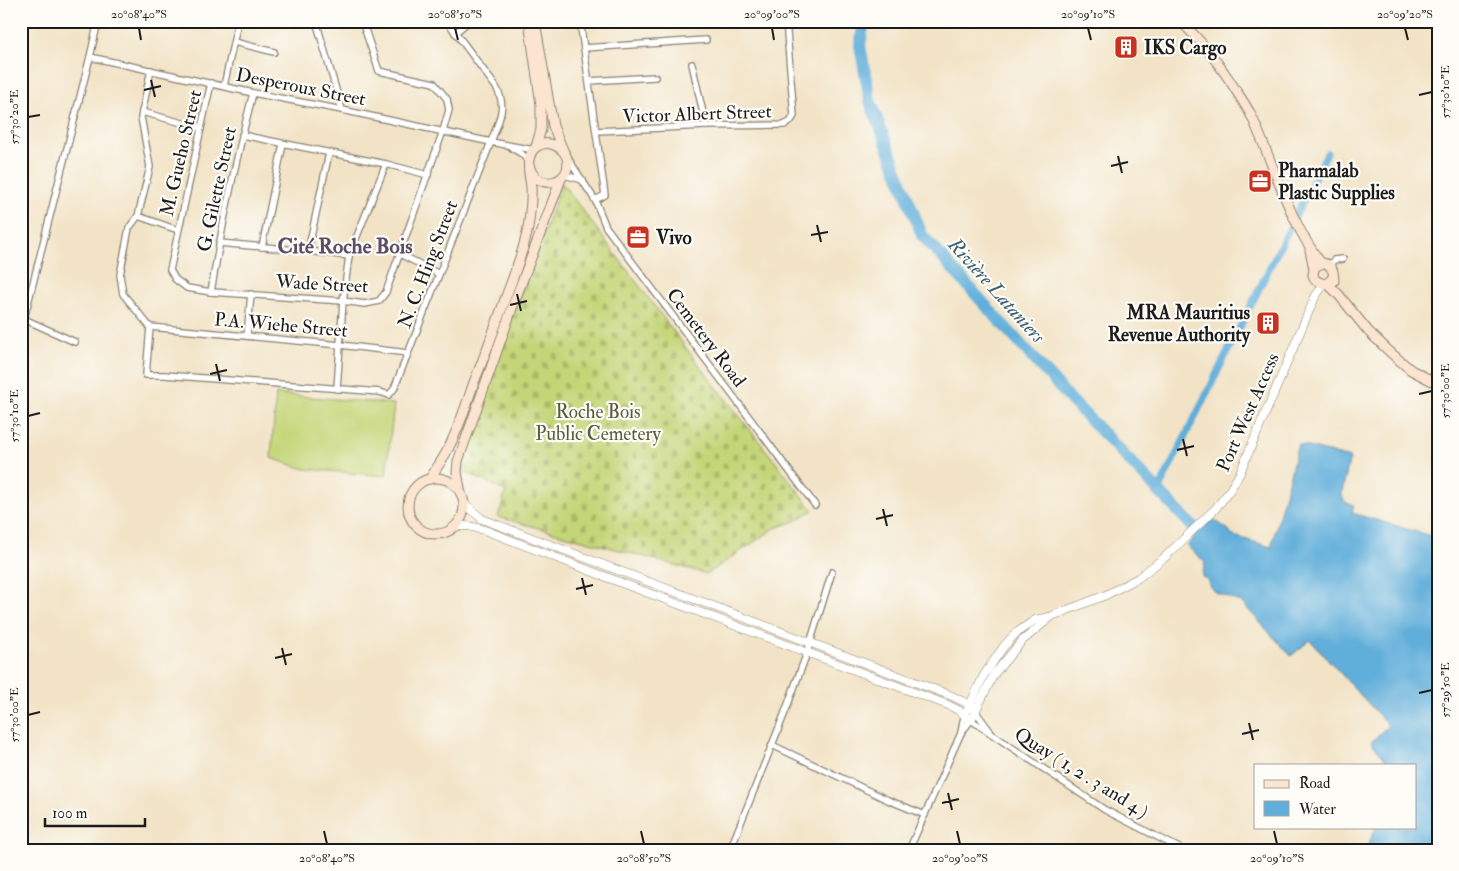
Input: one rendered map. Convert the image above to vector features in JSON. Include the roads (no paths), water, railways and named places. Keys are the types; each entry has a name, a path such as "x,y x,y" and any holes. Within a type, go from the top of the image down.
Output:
{"main road":[{"path":"430,479 447,451 464,411 522,252 531,206 529,159 541,130 541,111 528,21"},
{"path":"462,498 456,486 448,481 440,478 423,481 415,487 410,495 408,504 409,514 413,522 420,529 428,533 438,534 447,532 460,520 463,511 462,498 456,472 460,454 515,300 568,164 553,126 535,21"},
{"path":"1180,21 1209,50 1250,113 1309,248 1321,266 1333,269 1325,281"},
{"path":"535,148 546,144 553,144 565,154"},
{"path":"529,164 530,171 538,180 545,183 552,183 562,178"},
{"path":"1321,266 1313,275 1325,281 1339,295 1368,331 1411,370 1438,384"}],"street":[{"path":"75,342 24,319 98,21"},
{"path":"224,86 238,21"},
{"path":"316,21 342,110"},
{"name":"Wade Street","path":"175,279 187,288 211,292 365,304 379,301 386,292 449,110 447,99 434,82 379,71 362,21"},
{"path":"447,21 455,33 469,21"},
{"path":"580,21 605,195 594,200"},
{"name":"Victor Albert Street","path":"596,131 784,125 790,122 794,116 786,21"},
{"name":"N. C. Hing Street","path":"337,388 380,392 389,395 394,389 491,142 502,109 502,96 455,33"},
{"path":"584,48 706,40"},
{"path":"234,42 274,52"},
{"name":"Desperoux Street","path":"90,57 491,142 535,148"},
{"path":"692,64 706,126"},
{"path":"151,70 141,117 150,167 138,216 129,228 120,275 122,294 150,328 146,375 337,388 343,301 349,256 386,164"},
{"path":"589,81 655,77"},
{"name":"M. Gueho Street","path":"175,279 170,270 211,83"},
{"name":"G. Gilette Street","path":"211,292 219,243 253,93"},
{"path":"142,112 201,128"},
{"path":"242,135 386,164 428,175"},
{"path":"262,247 283,144"},
{"path":"505,144 522,154 529,164"},
{"path":"308,251 329,153"},
{"name":"Cemetery Road","path":"565,154 583,180 606,227 816,506"},
{"path":"562,178 568,176 583,180"},
{"path":"138,216 178,230"},
{"path":"219,243 349,256"},
{"path":"400,254 440,274"},
{"path":"1321,266 1334,260 1343,259"},
{"name":"Port West Access","path":"968,718 984,675 1011,638 1035,620 1052,616 1106,595 1138,578 1171,552 1228,493 1240,475 1315,297 1325,281"},
{"path":"247,336 251,294"},
{"name":"P.A. Wiehe Street","path":"150,328 408,353"},
{"path":"462,498 482,519 952,696 973,708 992,733"},
{"path":"454,527 475,527 495,534 958,710 968,718 962,721 960,734 909,850"},
{"path":"730,850 807,653 832,572"},
{"name":"Quay ( 1, 2 . 3 and 4 )","path":"968,718 1105,810 1184,850"},
{"path":"772,745 925,816"}],"water":[{"path":"1298,444 1350,458 1342,496 1345,502 1354,505 1352,513 1438,538 1438,586 1434,589 1438,595 1438,850 1366,850 1376,828 1416,828 1416,764 1389,764 1371,742 1388,725 1310,640 1291,656 1242,603 1217,593 1210,587 1207,579 1202,577 1205,562 1187,546 1198,532 1213,519 1229,530 1231,535 1271,547"}],"waterway":[{"name":"Rivière Lataniers","path":"864,21 860,45 870,101 922,235 1071,400 1198,532"},
{"path":"1158,491 1327,153"}],"place":[{"name":"IKS Cargo","path":"1126,47"},
{"name":"Pharmalab Plastic Supplies","path":"1260,181"},
{"name":"Vivo","path":"638,237"},
{"name":"MRA Mauritius Revenue Authority","path":"1268,323"}],"district":[{"name":"Cité Roche Bois","path":"345,246"}],"park label":[{"name":"Roche Bois Public Cemetery","path":"598,422"}]}
